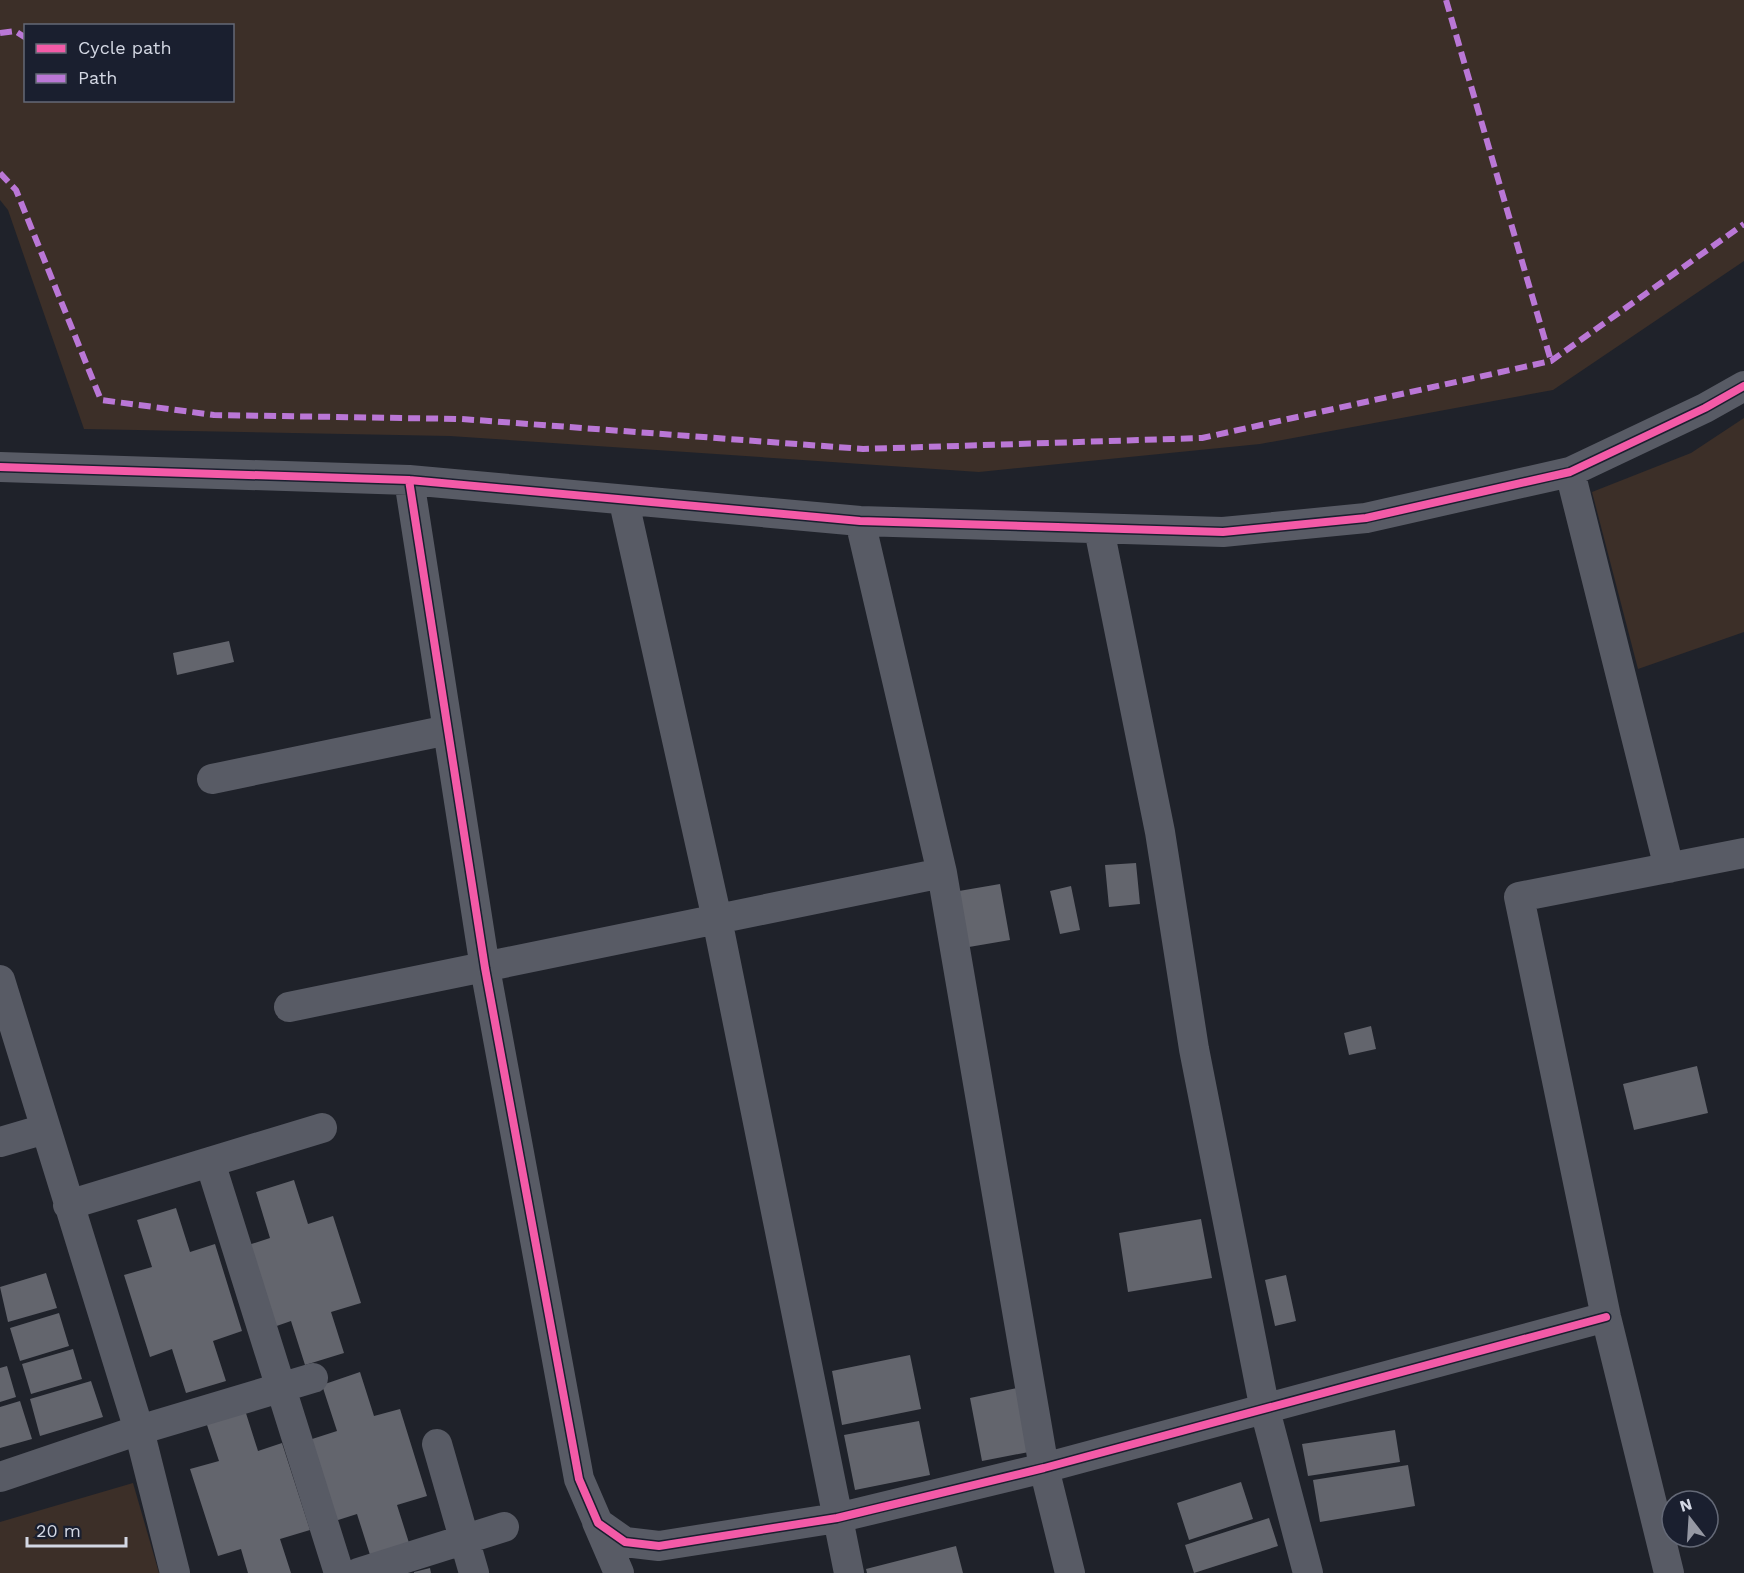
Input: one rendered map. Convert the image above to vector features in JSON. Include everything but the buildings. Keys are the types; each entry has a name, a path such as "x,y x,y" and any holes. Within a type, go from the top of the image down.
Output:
{"street":[{"path":"0,467 409,480 624,502 860,521 1223,532 1366,518 1570,472 1705,408 1744,386"},
{"path":"1570,472 1669,868"},
{"path":"409,480 485,968 579,1479 598,1523 616,1536 625,1542 659,1546 837,1518 1044,1468 1606,1317"},
{"path":"624,502 717,919 849,1573"},
{"path":"860,521 942,873 1044,1468 1070,1573"},
{"path":"1099,529 1160,832 1194,1049 1265,1410 1308,1573"},
{"path":"212,779 448,730"},
{"path":"1668,1573 1606,1317 1519,897 1744,853"},
{"path":"289,1007 942,873"},
{"path":"0,980 139,1430 175,1573"},
{"path":"68,1206 322,1128"},
{"path":"0,1142 45,1129"},
{"path":"210,1162 339,1573"},
{"path":"0,1477 139,1430 313,1378"},
{"path":"437,1444 474,1573"},
{"path":"587,1497 619,1573"},
{"path":"358,1573 504,1527"}],"shaded area":[{"path":"0,0 1744,0 1744,261 1553,390 1260,444 979,472 450,436 84,429 8,210 0,200"},
{"path":"1744,418 1744,632 1638,669 1592,492 1691,453"},
{"path":"133,1483 159,1573 0,1573 0,1522"}],"marked path":[{"path":"1446,0 1551,361"},
{"path":"0,33 15,31 24,37"},
{"path":"0,173 16,190 101,400 214,415 462,419 863,449 1202,438 1551,361 1744,224"}],"cycle path":[{"path":"0,467 409,480 860,521 1223,532 1366,518 1570,472 1705,408 1744,386"},
{"path":"409,480 485,968 579,1479 598,1523 625,1542 659,1546 837,1518 1044,1468 1606,1317"}]}
